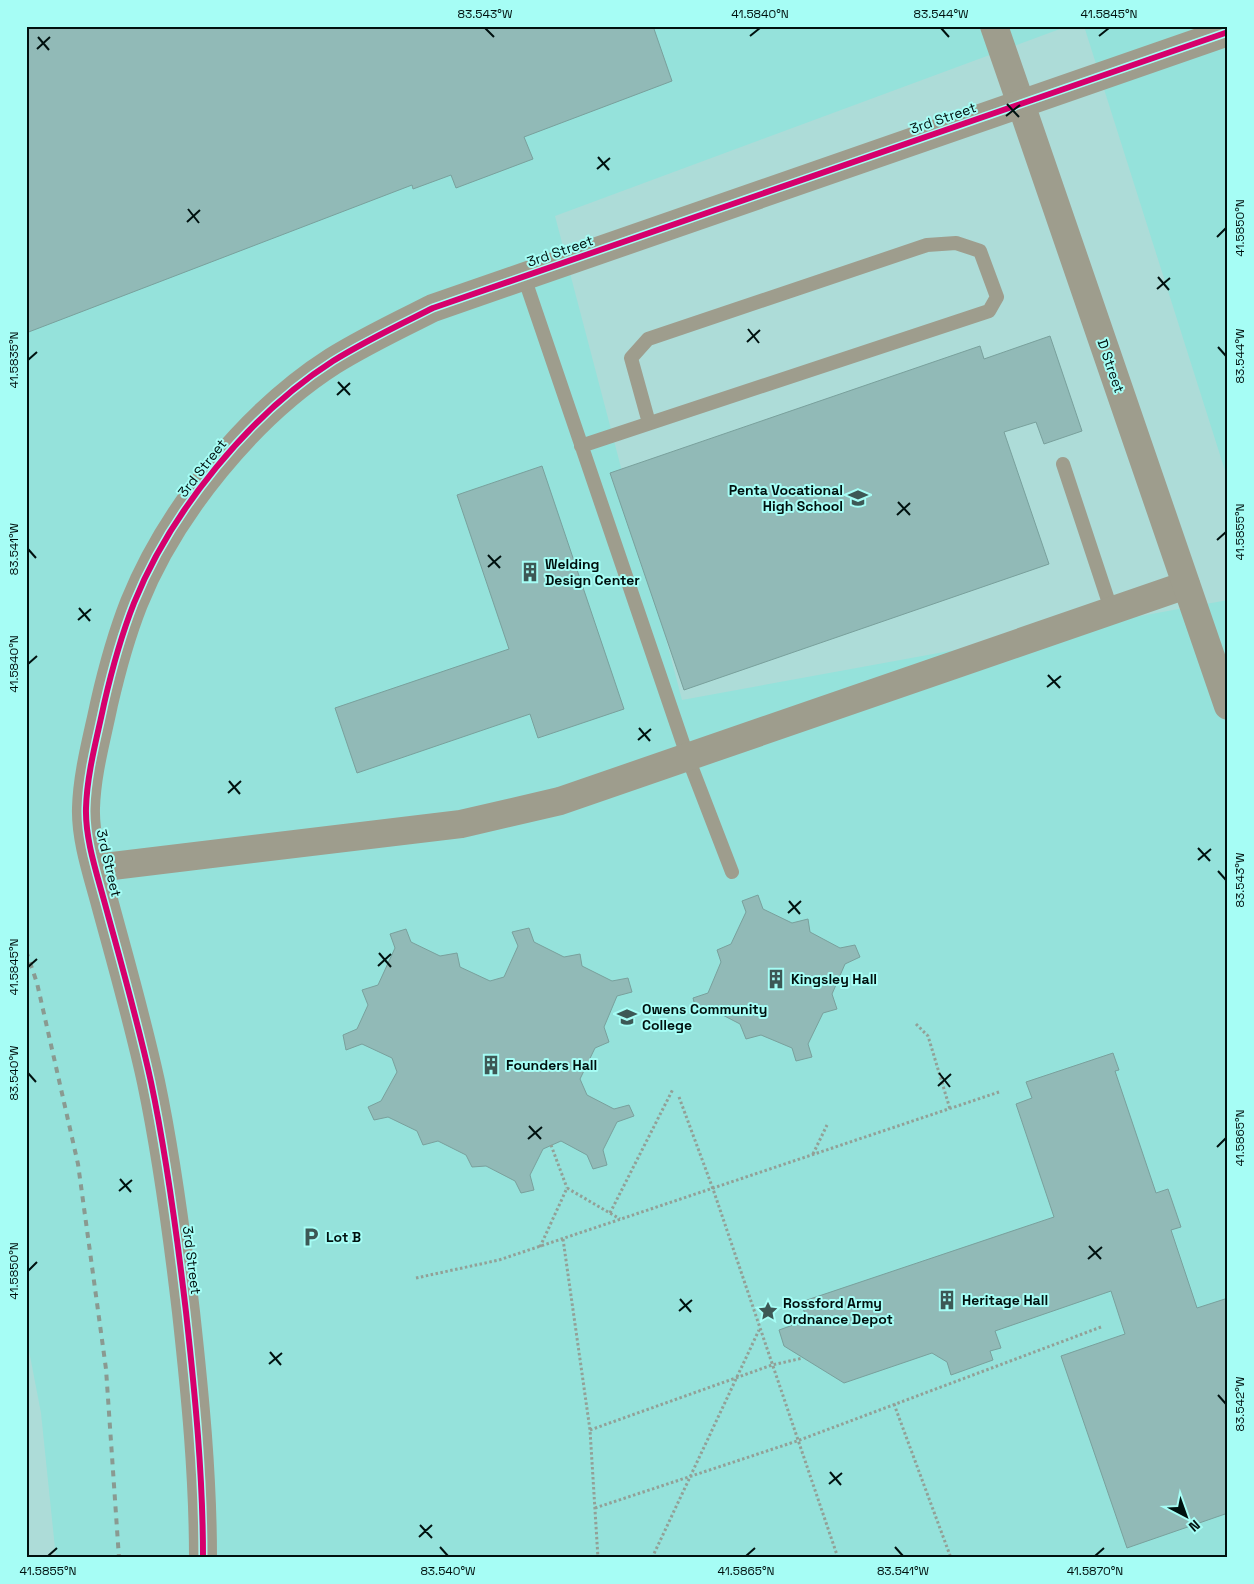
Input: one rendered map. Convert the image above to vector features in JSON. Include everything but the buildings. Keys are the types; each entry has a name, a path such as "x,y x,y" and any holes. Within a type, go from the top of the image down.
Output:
{"street":[{"name":"D Street","path":"994,26 1228,706"},
{"name":"3rd Street","path":"203,1558 203,1500 196,1395 169,1180 151,1082 96,868 85,811 89,771 114,660 135,601 155,558 183,513 250,429 291,393 332,362 433,308 1228,32"},
{"path":"96,868 461,824 560,802 1186,586"}],"lane":[{"path":"582,446 989,311 997,296 980,251 956,243 927,245 648,339 631,358 649,423"},
{"path":"524,277 688,758 732,872"},
{"path":"1063,464 1112,612"}],"path":[{"path":"916,1024 928,1036 950,1109"},
{"path":"610,1213 673,1090"},
{"path":"416,1278 499,1260 540,1247 998,1092"},
{"path":"679,1096 713,1189 838,1558"},
{"path":"813,1154 827,1125"},
{"path":"551,1145 567,1188 621,1220"},
{"path":"540,1247 567,1188"},
{"path":"563,1239 590,1430 598,1558"},
{"path":"595,1508 797,1441 1101,1327"},
{"path":"652,1558 760,1329"},
{"path":"590,1430 736,1380 772,1365 803,1358"},
{"path":"894,1404 951,1558"}],"shaded area":[{"name":"Owens Community College","path":"26,26 1068,26 555,216 682,700 1228,600 1228,1558 56,1558 41,1413 26,1335"},
{"path":"1084,26 1228,26 1228,480"}],"railway":[{"path":"26,951 37,983 78,1164 106,1369 119,1558"}],"cycle path":[{"path":"203,1558 202,1496 195,1404 183,1283 167,1168 146,1060 92,856 86,820 88,782 95,743 110,678 125,628 150,568 191,500 216,467 243,437 272,408 302,383 345,354 433,308 1228,32"}],"place":[{"name":"Penta Vocational High School","path":"858,498"},
{"name":"Welding Design Center","path":"530,572"},
{"name":"Kingsley Hall","path":"776,979"},
{"name":"Owens Community College","path":"627,1017"},
{"name":"Founders Hall","path":"491,1065"},
{"name":"Lot B","path":"311,1237"},
{"name":"Heritage Hall","path":"947,1300"},
{"name":"Rossford Army Ordnance Depot","path":"768,1311"}]}
